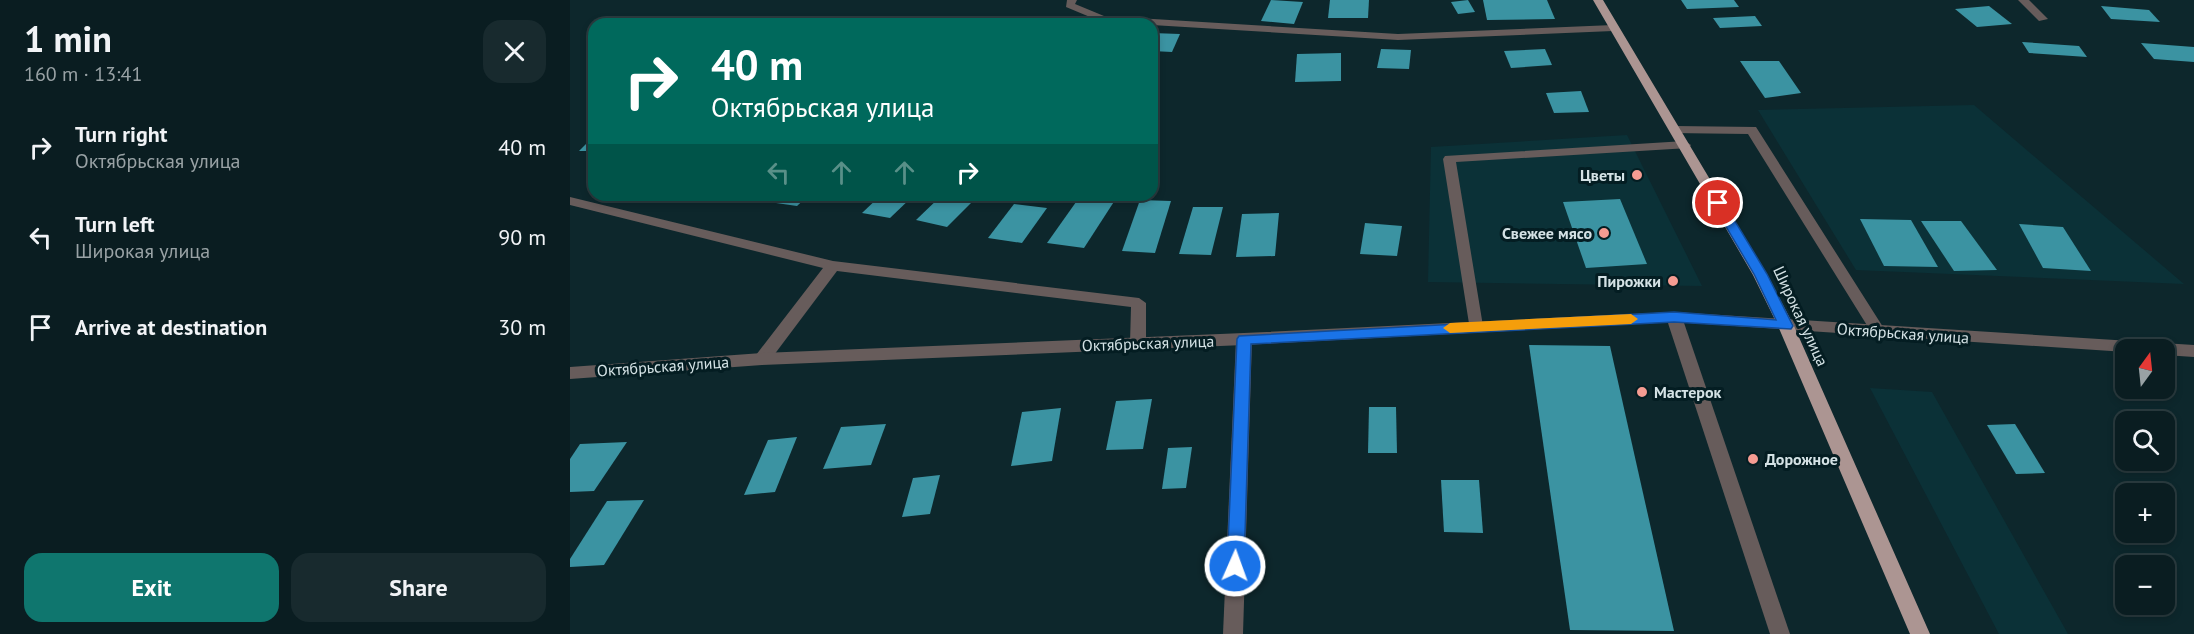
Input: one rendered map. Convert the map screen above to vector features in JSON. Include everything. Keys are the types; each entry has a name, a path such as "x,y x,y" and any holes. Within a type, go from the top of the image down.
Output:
{"main road":[{"name":"Широкая улица","path":"1598,0 1760,274 1786,326 1920,634"}],"street":[{"path":"1072,0 1070,5 1100,18"},
{"path":"2023,0 2043,19"},
{"path":"1158,22 1398,37 1613,28"},
{"path":"1676,130 1752,130 1878,331"},
{"path":"1475,327 1449,159 1685,145"},
{"path":"570,201 833,266 1139,303 1138,343"},
{"path":"762,359 833,266"},
{"path":"1674,317 1780,634"},
{"name":"Октябрьская улица","path":"570,373 762,359 1244,339 1674,317 2194,351"},
{"path":"1233,634 1244,339"}],"shaded area":[{"path":"1974,105 2184,284 1856,270 1758,110"},
{"path":"1627,135 1702,286 1428,282 1431,147"},
{"path":"1870,388 1932,392 2068,634 1999,634"}],"building":[{"path":"1271,0 1303,2 1294,24 1261,21"},
{"path":"1330,0 1369,0 1368,18 1328,18"},
{"path":"1468,0 1475,12 1458,14 1451,2"},
{"path":"1483,0 1547,0 1555,19 1487,20"},
{"path":"1681,0 1734,0 1739,7 1687,9"},
{"path":"1989,6 2012,24 1977,27 1955,9"},
{"path":"2101,6 2149,10 2160,22 2111,19"},
{"path":"1755,16 1762,26 1720,28 1713,18"},
{"path":"1158,33 1180,34 1172,52 1158,51"},
{"path":"2022,42 2079,46 2087,57 2029,53"},
{"path":"2141,43 2194,47 2194,62 2154,59"},
{"path":"1381,49 1411,50 1409,69 1377,68"},
{"path":"1545,49 1552,65 1511,68 1504,51"},
{"path":"1341,53 1341,81 1295,82 1297,54"},
{"path":"1740,61 1779,61 1801,93 1765,98"},
{"path":"1581,91 1589,112 1554,113 1546,93"},
{"path":"588,142 588,151 579,151"},
{"name":"Свежее мясо","path":"1620,199 1647,264 1586,268 1563,202"},
{"path":"770,201 802,201 797,206"},
{"path":"875,201 908,201 890,218 862,213"},
{"path":"936,201 973,201 947,227 916,220"},
{"path":"1077,201 1114,201 1084,248 1047,243"},
{"path":"1140,201 1171,201 1155,253 1122,251"},
{"path":"1014,204 1047,208 1022,243 988,238"},
{"path":"1193,207 1223,207 1211,255 1179,254"},
{"path":"1279,213 1275,256 1236,257 1242,214"},
{"path":"1860,219 1911,220 1938,267 1884,266"},
{"path":"1921,221 1961,221 1997,270 1954,271"},
{"path":"1365,223 1402,226 1397,256 1360,254"},
{"path":"2019,224 2063,227 2091,271 2043,268"},
{"path":"1529,345 1610,346 1674,631 1570,630"},
{"path":"1152,399 1143,449 1106,450 1116,401"},
{"path":"1369,407 1396,407 1397,453 1368,453"},
{"path":"1061,408 1052,461 1011,466 1022,412"},
{"path":"886,424 871,465 823,469 841,427"},
{"path":"2015,424 2045,473 2016,474 1987,425"},
{"path":"797,437 775,492 744,495 768,440"},
{"path":"627,442 594,491 570,492 570,459 580,444"},
{"path":"1192,447 1186,488 1162,489 1168,448"},
{"path":"940,475 930,514 902,517 913,478"},
{"path":"1441,480 1479,480 1483,533 1444,532"},
{"path":"644,500 604,565 570,567 570,559 607,501"}],"slow traffic":[{"path":"1450,328 1631,319"}],"place":[{"name":"Цветы","path":"1637,175"},
{"name":"Свежее мясо","path":"1604,233"},
{"name":"Пирожки","path":"1673,281"},
{"name":"Мастерок","path":"1642,392"},
{"name":"Дорожное","path":"1753,459"}],"route":[{"path":"1235,566 1244,339 1674,317 1786,326 1760,274 1718,203"}]}
